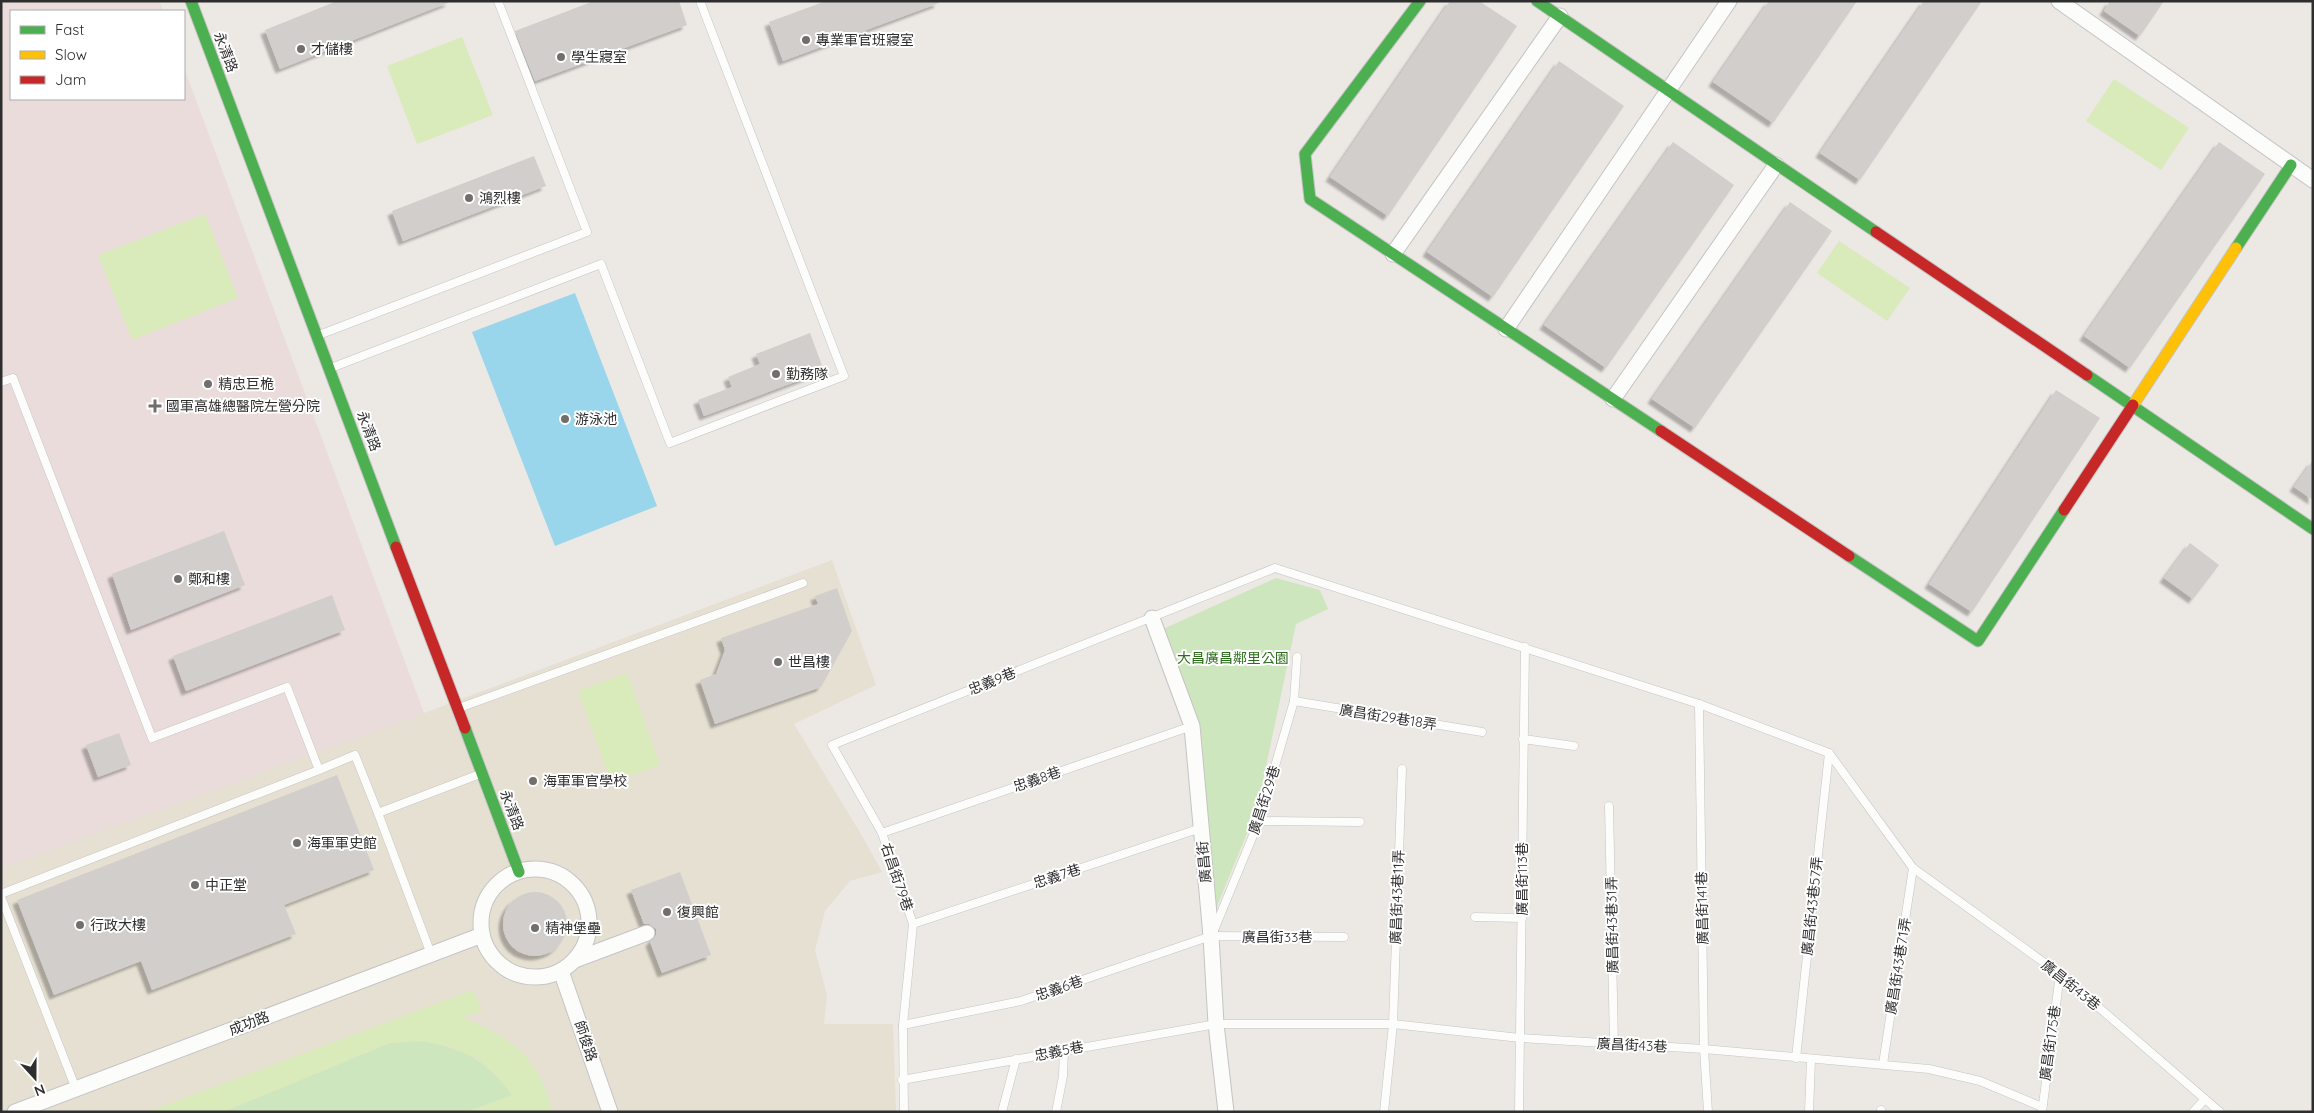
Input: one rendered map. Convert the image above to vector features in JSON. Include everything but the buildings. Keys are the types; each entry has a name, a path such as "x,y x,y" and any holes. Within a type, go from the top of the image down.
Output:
{"street":[{"name":"永清路","path":"191,1 519,872"},
{"path":"1420,1 1305,154 1310,199 1978,641 2291,165"},
{"path":"1537,1 1668,92 1949,280 2313,529"},
{"path":"1506,328 1729,1"},
{"path":"2059,1 2313,180"},
{"path":"1393,254 1560,16"},
{"path":"1613,399 1776,165"},
{"name":"廣昌街","path":"1152,618 1192,726 1211,936 1216,1024 1226,1112"},
{"path":"575,960 585,945 589,928 588,910 581,894 569,881 554,872 536,869 519,872 504,878 489,896 481,919 482,935 488,950 498,963 512,972 529,977 545,976 561,971 575,960 647,933"},
{"name":"成功路","path":"15,1112 482,935"},
{"name":"師俊路","path":"561,971 610,1112"}],"lane":[{"path":"317,335 587,232 498,1"},
{"path":"329,368 601,264 670,443 844,376 700,1"},
{"path":"1,382 13,378 152,738 287,687 319,770"},
{"name":"忠義9巷","path":"832,745 1275,568 1699,704 1829,753"},
{"path":"457,709 803,583"},
{"name":"廣昌街113巷","path":"1519,1112 1525,647"},
{"name":"廣昌街29巷","path":"1211,936 1259,821 1294,701 1297,658"},
{"name":"廣昌街29巷18弄","path":"1294,701 1482,732"},
{"name":"廣昌街141巷","path":"1699,704 1704,1049 1708,1112"},
{"name":"忠義8巷","path":"882,833 1192,726"},
{"path":"1523,739 1574,746"},
{"name":"右昌街79巷","path":"832,745 882,833 913,924 903,1025 902,1080 904,1112"},
{"name":"廣昌街43巷","path":"1829,753 1913,868 2060,974 2220,1112"},
{"name":"廣昌街43巷57弄","path":"1796,1058 1829,753"},
{"path":"76,1089 1,896 355,755 431,954"},
{"name":"廣昌街43巷11弄","path":"1384,1112 1393,1024 1402,769"},
{"path":"378,813 482,774"},
{"name":"廣昌街43巷31弄","path":"1609,806 1614,1045"},
{"path":"1259,821 1360,822"},
{"name":"忠義7巷","path":"913,924 1201,828"},
{"name":"廣昌街43巷71弄","path":"1883,1064 1913,868"},
{"path":"1475,917 1522,918"},
{"name":"廣昌街33巷","path":"1211,936 1344,937"},
{"name":"忠義6巷","path":"903,1025 1021,1001 1211,936"},
{"name":"廣昌街175巷","path":"2042,1110 2060,974"},
{"name":"廣昌街43巷","path":"1216,1024 1393,1024 1520,1038 1704,1049 1883,1064 1929,1069 1980,1081 2042,1110"},
{"name":"忠義5巷","path":"902,1080 1216,1024"},
{"path":"1056,1112 1063,1076 1064,1050"},
{"path":"1002,1112 1016,1059"},
{"path":"1809,1112 1810,1059"},
{"path":"2193,1112 2205,1099"}],"shaded area":[{"name":"國軍高雄總醫院左營分院","path":"1,1 159,1 163,10 10,10 10,100 185,100 185,71 424,713 1,868"},
{"name":"海軍軍官學校","path":"832,560 876,685 794,724 882,872 850,881 825,911 815,950 827,995 824,1024 893,1024 896,1112 1,1112 1,868 424,713"}],"green space":[{"path":"462,37 493,115 417,144 387,66"},
{"path":"2114,79 2189,128 2161,170 2086,121"},
{"path":"205,214 238,298 132,340 98,255"},
{"path":"1839,241 1910,288 1887,321 1817,273"},
{"name":"大昌廣昌鄰里公園","path":"1276,578 1320,590 1328,609 1296,624 1257,809 1215,911 1198,724 1163,629"},
{"path":"627,673 660,765 611,782 578,691"},
{"path":"473,990 482,1010 463,1018 510,1042 522,1052 540,1077 553,1112 467,1112 512,1095 497,1076 477,1059 452,1047 422,1041 390,1043 223,1112 147,1112"},
{"path":"422,1041 451,1048 483,1064 512,1095 467,1112 223,1112 390,1043"}],"water":[{"name":"游泳池","path":"575,293 657,506 555,546 472,332"}],"traffic: fast":[{"path":"191,1 396,547"},
{"path":"1420,1 1305,154 1310,199 1661,431"},
{"path":"1537,1 1876,232"},
{"path":"2236,248 2291,165"},
{"path":"2087,375 2313,529"},
{"path":"1849,556 1978,641 2064,510"},
{"path":"465,728 519,872"}],"traffic: slow":[{"path":"2133,405 2236,248"}],"traffic: jam":[{"path":"1876,232 2087,375"},
{"path":"2064,510 2133,405"},
{"path":"1661,431 1849,556"},
{"path":"396,547 465,728"}],"place":[{"name":"專業軍官班寢室","path":"806,40"},
{"name":"才儲樓","path":"301,49"},
{"name":"學生寢室","path":"561,57"},
{"name":"鴻烈樓","path":"469,198"},
{"name":"勤務隊","path":"776,374"},
{"name":"精忠巨桅","path":"208,384"},
{"name":"國軍高雄總醫院左營分院","path":"155,406"},
{"name":"游泳池","path":"565,419"},
{"name":"鄭和樓","path":"178,579"},
{"name":"世昌樓","path":"778,662"},
{"name":"海軍軍官學校","path":"533,781"},
{"name":"海軍軍史館","path":"297,843"},
{"name":"中正堂","path":"195,885"},
{"name":"復興館","path":"667,912"},
{"name":"行政大樓","path":"80,925"},
{"name":"精神堡壘","path":"535,928"}]}
